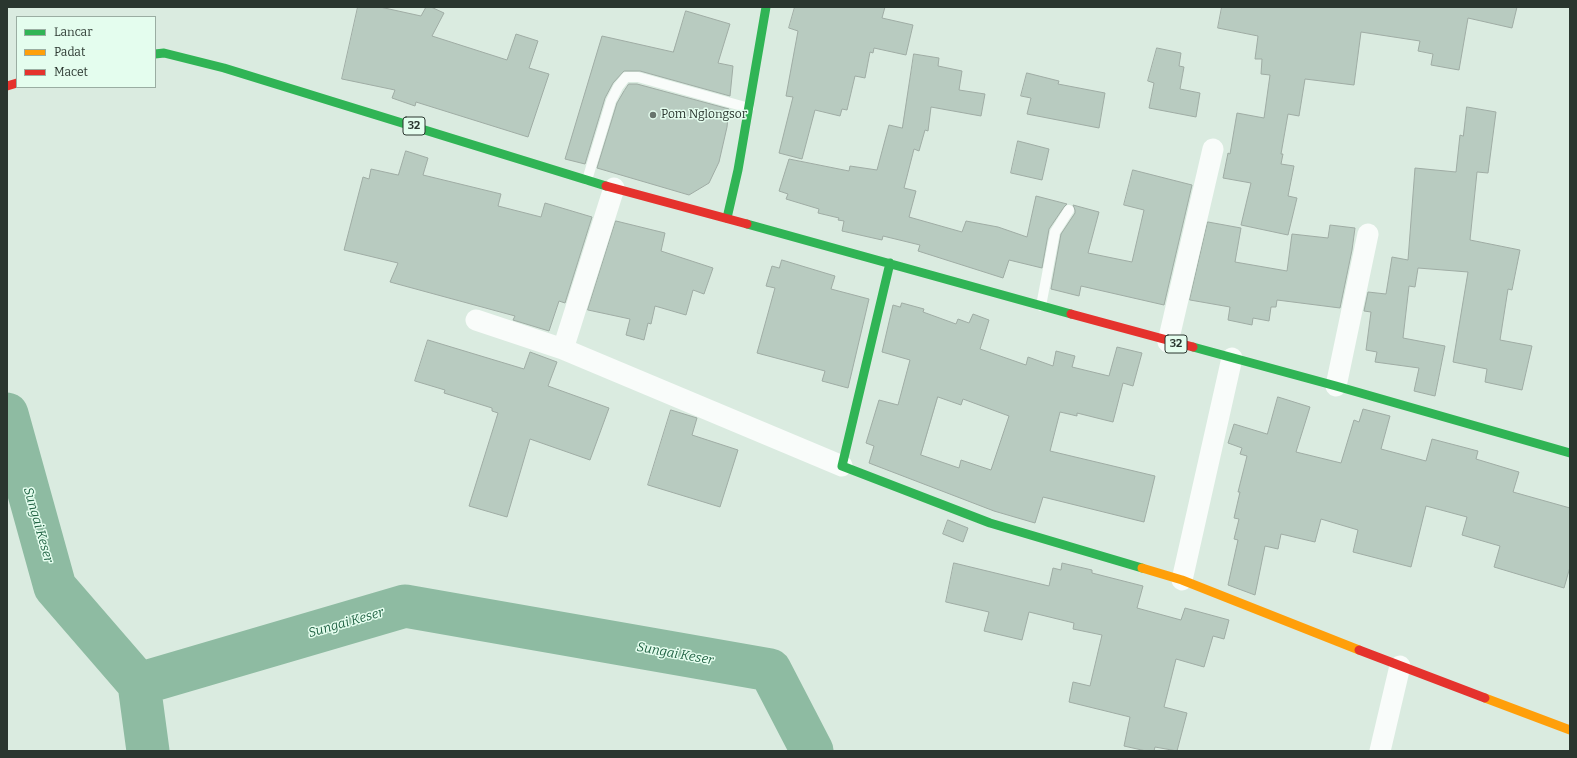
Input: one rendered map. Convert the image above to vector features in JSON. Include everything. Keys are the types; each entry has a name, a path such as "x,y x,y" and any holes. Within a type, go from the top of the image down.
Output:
{"main road":[{"path":"727,218 738,170 766,7"},
{"name":"32","path":"156,54 164,53 224,68 614,188 890,263 1168,342 1336,386 1570,453"},
{"path":"890,263 842,466 990,523 1182,580 1400,666 1570,730"}],"street":[{"path":"1168,342 1213,149"},
{"path":"563,349 614,188"},
{"path":"1336,386 1368,234"},
{"path":"476,320 563,349 842,466"},
{"path":"1182,580 1232,358"},
{"path":"1380,751 1400,666"}],"lane":[{"path":"587,180 611,101 618,87 626,77 638,77 749,108"},
{"path":"1041,306 1055,232 1069,210"}],"building":[{"path":"358,7 380,7 421,16 426,7 431,7 444,13 432,36 507,60 516,34 538,41 529,68 549,74 528,137 416,102 415,106 392,98 395,90 342,79"},
{"path":"795,7 885,7 882,18 913,25 906,55 874,48 873,53 870,52 865,78 855,76 847,110 842,109 840,116 815,110 802,159 779,153 793,97 786,96 798,31 789,28"},
{"path":"1222,7 1517,7 1512,28 1468,18 1459,70 1431,65 1433,54 1418,51 1420,41 1361,32 1354,85 1305,79 1299,116 1288,114 1281,154 1283,154 1281,164 1294,166 1288,196 1297,198 1288,235 1241,225 1251,183 1223,178 1228,153 1230,154 1237,113 1264,118 1270,75 1261,74 1262,59 1255,59 1258,36 1218,28"},
{"path":"686,11 730,24 718,63 733,66 730,96 640,71 624,71 613,83 605,98 585,164 565,159 602,36 673,52"},
{"path":"1157,48 1181,53 1179,66 1184,67 1180,89 1200,93 1196,117 1149,108 1154,83 1148,81"},
{"path":"914,54 939,58 938,66 962,71 959,90 985,94 981,116 931,107 928,131 925,130 919,151 914,149 904,188 916,191 909,217 962,232 966,221 998,227 1027,237 1036,196 1067,204 1049,229 1042,268 1009,260 1003,278 918,251 920,245 883,236 882,240 842,231 844,221 838,220 839,218 818,213 819,209 786,199 788,194 779,191 789,159 849,171 850,166 877,170 889,125 902,128"},
{"path":"1027,73 1059,81 1058,84 1105,93 1099,128 1027,114 1031,98 1021,96"},
{"path":"629,84 637,84 729,109 727,127 719,162 709,183 689,195 597,168 617,103"},
{"path":"1467,107 1496,112 1488,173 1477,172 1470,240 1520,250 1512,290 1508,289 1500,340 1532,346 1522,390 1485,382 1487,369 1453,362 1468,272 1418,268 1415,287 1409,286 1403,338 1445,346 1435,396 1414,391 1419,368 1375,362 1377,352 1366,350 1371,312 1364,311 1368,292 1386,294 1392,257 1408,260 1415,168 1456,172 1460,135 1463,136"},
{"path":"1018,141 1049,149 1042,180 1011,173"},
{"path":"406,151 428,158 423,175 501,194 498,206 541,217 545,203 592,217 565,303 559,301 549,331 513,320 515,316 390,282 398,263 344,250 363,177 369,179 371,169 398,175"},
{"path":"1133,170 1192,185 1164,305 1081,286 1079,296 1051,289 1061,234 1075,213 1073,205 1099,212 1088,253 1132,262 1144,210 1124,205"},
{"path":"616,221 665,233 661,251 713,268 704,294 693,290 686,315 655,306 651,324 648,323 644,340 626,335 630,319 588,310"},
{"path":"1208,222 1241,228 1235,262 1287,271 1292,234 1328,238 1330,225 1355,228 1340,308 1277,300 1276,307 1271,307 1269,321 1253,318 1252,325 1228,320 1230,307 1190,300"},
{"path":"782,260 835,276 831,289 869,299 848,388 822,381 825,371 757,353 775,288 766,286 772,266 779,268"},
{"path":"902,303 924,309 923,312 956,324 958,319 969,323 973,314 989,320 980,349 1026,365 1028,357 1053,366 1056,351 1075,356 1072,367 1109,376 1117,347 1142,353 1133,386 1123,383 1113,422 1077,413 1077,416 1060,412 1050,451 1155,476 1144,522 1043,497 1035,523 994,511 869,463 874,446 866,443 879,400 898,405 910,360 882,352 893,305 900,307","holes":["938,397 961,405 963,399 1009,416 991,470 961,460 959,468 921,455"]},
{"path":"428,340 524,369 530,352 557,362 548,386 609,408 590,460 530,439 507,517 469,506 498,413 492,411 492,408 444,393 445,390 415,381"},
{"path":"1278,397 1310,407 1296,452 1341,463 1354,420 1359,422 1363,409 1390,416 1381,449 1426,461 1432,439 1478,451 1476,459 1519,472 1513,492 1570,508 1570,567 1564,588 1494,567 1500,546 1462,535 1467,517 1426,506 1411,567 1353,552 1358,530 1321,519 1315,542 1281,534 1278,549 1265,546 1255,595 1228,585 1238,540 1234,539 1239,519 1234,518 1240,492 1238,492 1247,456 1240,454 1242,448 1228,443 1234,424 1267,434"},
{"path":"671,410 697,418 692,435 738,450 720,507 648,485"},
{"path":"948,520 968,528 963,542 943,534"},
{"path":"954,563 1049,586 1053,568 1061,570 1062,563 1092,570 1092,573 1143,586 1137,608 1181,620 1185,608 1229,620 1224,639 1213,636 1204,667 1176,659 1164,707 1187,713 1177,751 1155,747 1154,751 1146,751 1124,746 1130,717 1069,702 1073,682 1090,686 1102,635 1073,629 1074,623 1029,612 1022,640 984,631 989,612 946,602"}],"waterway":[{"name":"Sungai Keser","path":"7,414 55,587 139,684 405,606 770,670 812,751"},
{"path":"139,684 148,751"}],"traffic: fast":[{"path":"727,218 738,170 766,7"},
{"path":"156,54 164,53 224,68 606,186"},
{"path":"747,224 1071,314"},
{"path":"890,263 842,466 990,523 1142,568"},
{"path":"1193,347 1570,453"}],"traffic: slow":[{"path":"1142,568 1182,580 1359,650"},
{"path":"1485,698 1570,730"}],"traffic: jam":[{"path":"7,86 16,83"},
{"path":"606,186 747,224"},
{"path":"1071,314 1193,347"},
{"path":"1359,650 1485,698"}],"place":[{"name":"Pom Nglongsor","path":"653,115"}]}
